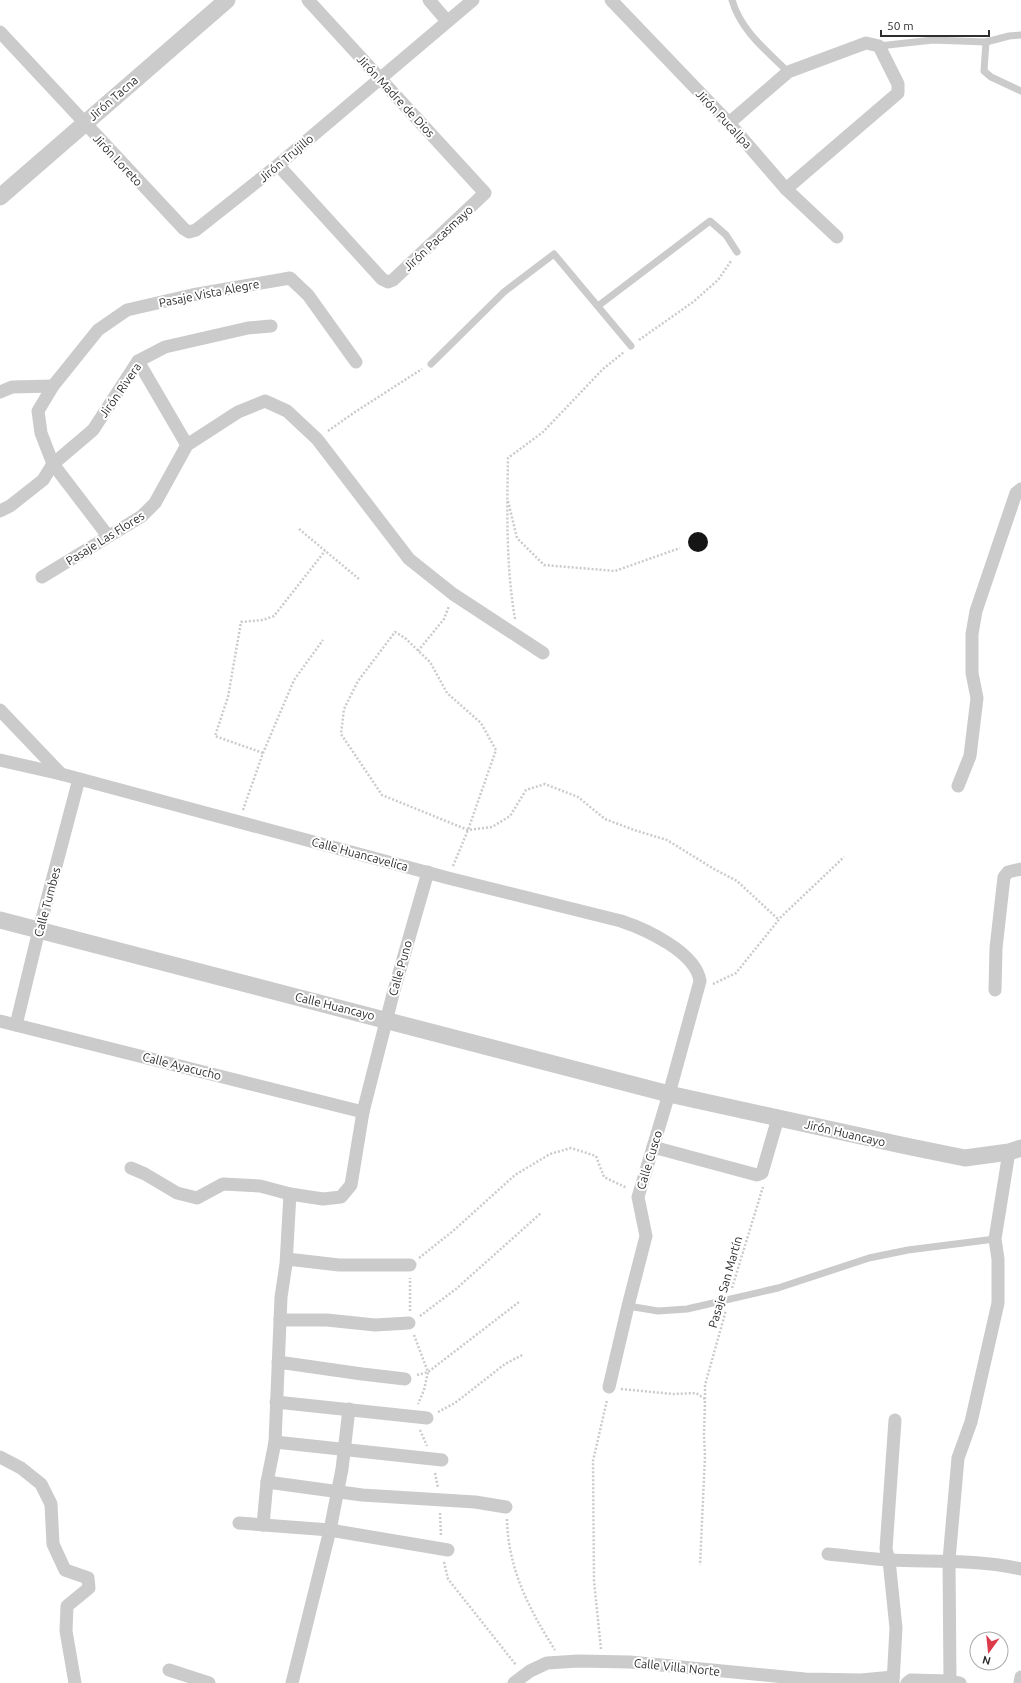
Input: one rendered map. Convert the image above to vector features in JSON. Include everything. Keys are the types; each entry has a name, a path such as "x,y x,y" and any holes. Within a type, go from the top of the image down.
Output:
{"street":[{"name":"Jirón Tacna","path":"0,197 227,0"},
{"name":"Jirón Madre de Dios","path":"308,0 484,191"},
{"path":"430,0 447,21"},
{"name":"Jirón Trujillo","path":"189,232 196,230 278,165 473,0"},
{"name":"Jirón Pucallpa","path":"611,0 730,123 786,189 836,237"},
{"name":"Jirón Loreto","path":"0,32 184,229 189,232"},
{"path":"730,123 788,72 866,43 879,46 898,84 898,93 786,189"},
{"name":"Jirón Pacasmayo","path":"278,165 382,279 388,282 393,280 484,196 484,191"},
{"name":"Pasaje Vista Alegre","path":"53,386 98,330 127,310 192,295 290,278 308,295 356,362"},
{"name":"Jirón Rivera","path":"0,511 10,506 43,480 53,464 93,430 138,361 165,347 248,328 271,326"},
{"path":"138,361 187,445"},
{"path":"53,386 38,411 41,434 53,464 108,536"},
{"path":"0,392 12,387 53,386"},
{"name":"Pasaje Las Flores","path":"42,577 142,516 155,503 187,445 238,412 266,401 287,412 317,439"},
{"path":"317,439 408,559 454,594 542,653"},
{"path":"958,786 970,756 977,698 972,673 972,634 976,611 1016,493 1021,489"},
{"path":"0,710 61,774"},
{"name":"Calle Huancavelica","path":"0,760 61,774 448,878 632,925 663,940 693,965 697,970 698,986"},
{"name":"Calle Tumbes","path":"16,1025 39,930 79,780"},
{"path":"995,990 996,948 1004,877 1008,872 1021,869"},
{"name":"Calle Puno","path":"131,1168 145,1174 177,1193 197,1198 223,1184 260,1186 290,1194 323,1199 341,1197 351,1185 363,1112 386,1020 428,872"},
{"name":"Calle Huancayo","path":"0,920 669,1094"},
{"name":"Calle Cusco","path":"609,1387 646,1236 638,1197 669,1094 698,986"},
{"name":"Calle Ayacucho","path":"0,1021 363,1112"},
{"name":"Jirón Huancayo","path":"669,1094 966,1158 1015,1150"},
{"path":"653,1147 757,1175 762,1173 778,1118"},
{"path":"907,1683 911,1680 955,1682 949,1560 958,1458 971,1422 998,1302 998,1259 995,1239 1015,1150"},
{"path":"263,1525 268,1482 275,1442 281,1297 286,1259 290,1194"},
{"path":"286,1259 339,1265 410,1265"},
{"path":"280,1320 327,1320 375,1325 410,1323"},
{"path":"278,1362 362,1374 405,1378"},
{"path":"276,1402 413,1415 427,1418"},
{"path":"292,1683 330,1530 345,1450 349,1409"},
{"path":"893,1680 896,1628 889,1560 886,1550 895,1420"},
{"path":"275,1442 438,1460"},
{"path":"0,1457 21,1468 41,1484 51,1504 53,1544 65,1570 88,1578 89,1588 67,1606 66,1632 75,1683"},
{"path":"268,1482 362,1494 475,1502 506,1507"},
{"path":"239,1523 330,1530 445,1549"},
{"path":"828,1554 889,1560 949,1560 1001,1565 1021,1569"},
{"name":"Calle Villa Norte","path":"519,1679 547,1663 630,1662 805,1679 893,1680"},
{"path":"169,1670 209,1683"},
{"path":"1020,1683 1021,1677"}],"lane":[{"path":"732,0 735,9 748,32 788,72"},
{"path":"879,46 932,40 986,42 1009,36 1021,35"},
{"path":"986,42 984,71 991,78 1021,91"},
{"path":"598,306 710,221 726,235 737,252"},
{"path":"431,364 504,292 554,254 631,346"},
{"path":"628,1306 658,1311 687,1309 778,1288 869,1258 908,1250 995,1239"}],"path":[{"path":"518,638 510,586 508,458 543,432 603,369 631,346 693,302 718,280 737,252"},
{"path":"317,439 355,412 431,364"},
{"path":"508,499 512,510 517,538 544,565 616,571 680,548"},
{"path":"299,529 359,579"},
{"path":"263,753 216,736 228,697 241,622 263,620 274,616 325,551"},
{"path":"418,651 444,619 454,594"},
{"path":"448,878 468,830 496,750 481,723 447,693 430,662 405,638 395,632 358,681 344,709 341,734 382,795 468,830 492,827 510,816 526,790 545,784 578,797 605,819 667,840 714,869 737,881 779,920"},
{"path":"239,822 263,753 294,680 323,640"},
{"path":"698,986 736,973 779,920 844,857"},
{"path":"519,1679 448,1579 440,1500 438,1460 413,1415 424,1390 428,1372 410,1323 410,1265 453,1231 514,1175 550,1154 571,1148 596,1156 604,1177 625,1188 640,1191"},
{"name":"Pasaje San Martín","path":"700,1565 706,1456 704,1434 705,1385 729,1299 766,1178 762,1173"},
{"path":"410,1323 456,1289 541,1213"},
{"path":"405,1378 428,1372 519,1302"},
{"path":"427,1418 455,1403 505,1364 524,1354"},
{"path":"603,1662 594,1581 593,1461 609,1387 673,1394 696,1392 705,1399"},
{"path":"506,1507 507,1535 514,1569 534,1617 563,1662"}],"building":[{"path":"698,532 705,535 708,542 705,549 698,552 691,549 688,542 691,535"}]}
